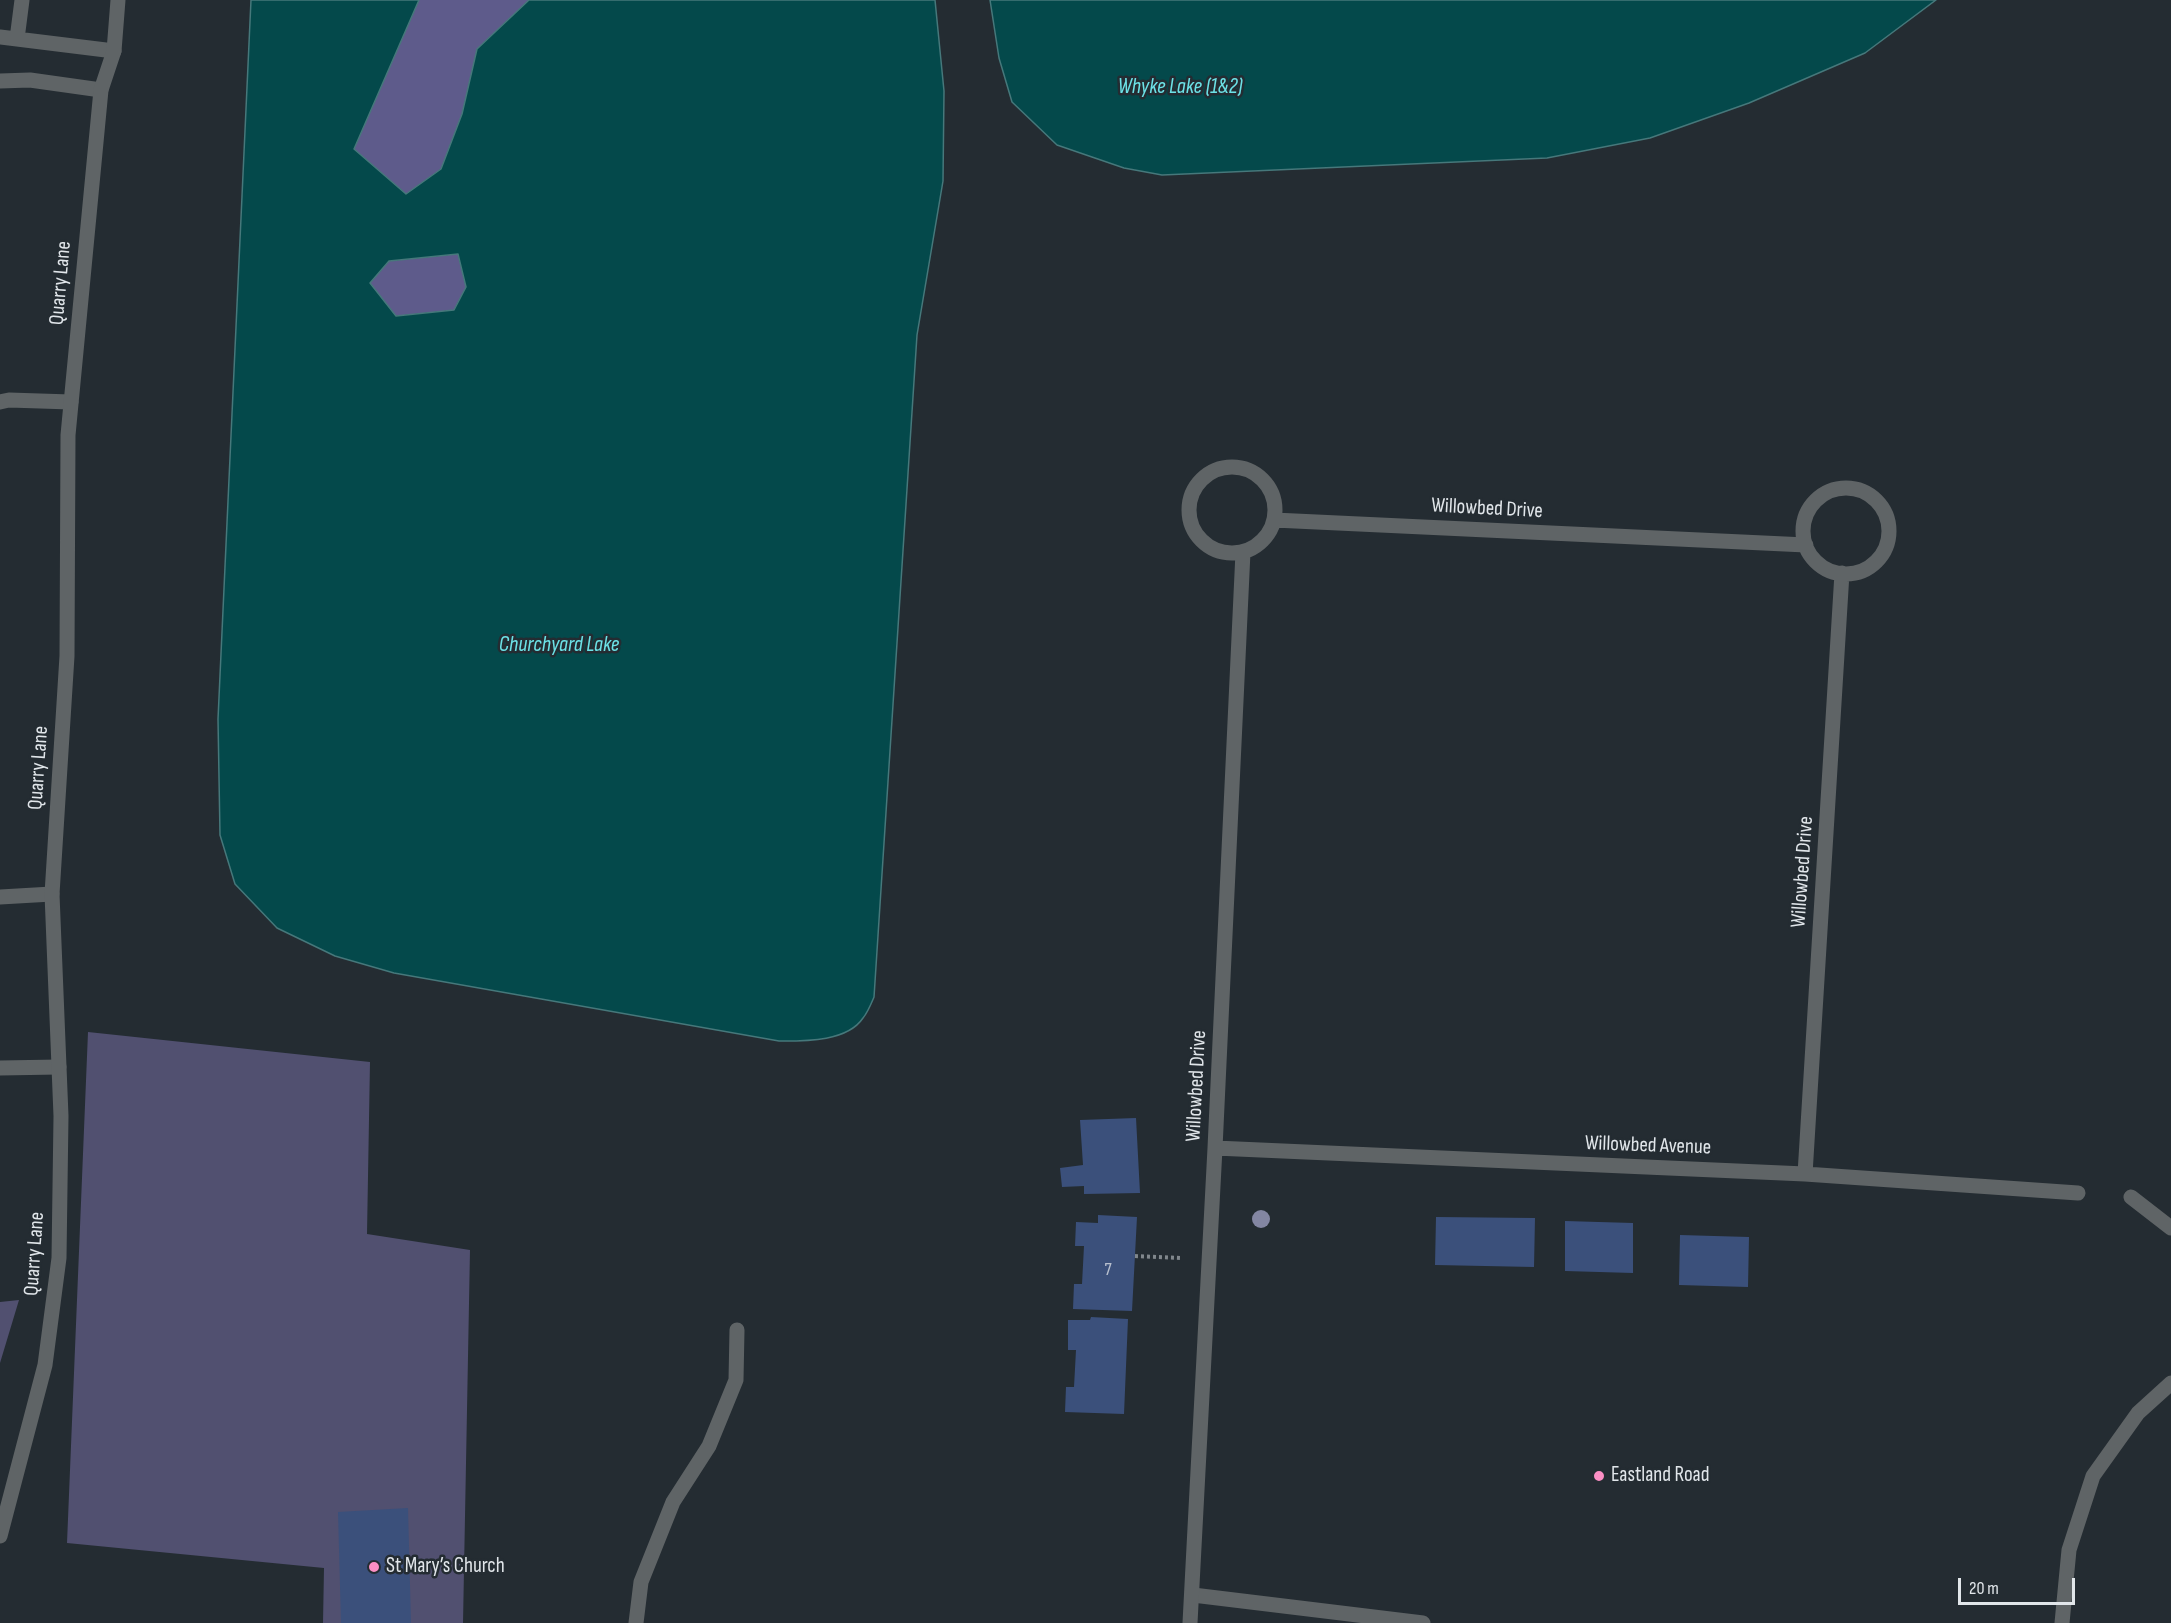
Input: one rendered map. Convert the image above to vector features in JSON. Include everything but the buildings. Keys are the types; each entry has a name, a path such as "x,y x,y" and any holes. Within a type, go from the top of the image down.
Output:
{"street":[{"path":"17,39 22,0"},
{"name":"Quarry Lane","path":"0,1536 45,1365 59,1258 61,1116 52,894 67,656 68,435 101,90 114,51 118,0"},
{"path":"0,37 114,51"},
{"path":"0,81 30,80 101,90"},
{"path":"0,402 9,400 71,402"},
{"path":"1228,467 1243,468 1261,478 1270,490 1275,505 1274,520 1268,534 1250,550 1235,554 1221,552 1201,542 1192,529 1188,515 1189,500 1201,479 1213,471 1228,467"},
{"path":"1843,487 1858,489 1876,498 1886,511 1889,540 1883,554 1865,570 1850,574 1842,573 1835,573 1816,562 1803,535 1804,519 1816,499 1828,491 1843,487"},
{"name":"Willowbed Drive","path":"1274,520 1806,545"},
{"name":"Willowbed Drive","path":"1190,1623 1244,552"},
{"name":"Willowbed Drive","path":"1805,1174 1842,573"},
{"path":"2,893 52,894"},
{"path":"0,1068 59,1067"},
{"name":"Willowbed Avenue","path":"1215,1148 1805,1174 2078,1193"},
{"path":"2131,1197 2171,1228"},
{"path":"636,1623 640,1582 673,1502 709,1446 736,1380 737,1330"},
{"path":"2062,1623 2069,1550 2093,1476 2138,1413 2171,1383"},
{"path":"1193,1595 1423,1623"}],"path":[{"path":"1135,1256 1209,1260"}],"shaded area":[{"path":"419,0 529,0 477,49 462,114 441,169 406,195 353,149"},
{"path":"458,254 466,287 454,310 395,316 370,283 389,261"},
{"path":"88,1032 370,1062 367,1234 470,1250 463,1623 323,1623 324,1568 67,1543"},
{"path":"19,1300 0,1363 0,1302"}],"water":[{"name":"Churchyard Lake","path":"251,0 419,0 354,149 406,194 441,169 462,114 477,49 529,0 935,0 944,91 943,181 917,335 874,997 856,1026 836,1036 800,1041 779,1041 394,973 335,956 277,928 235,884 220,835 218,719","holes":["458,254 466,287 454,310 396,316 370,283 389,261"]},
{"name":"Whyke Lake (1&2)","path":"990,0 1936,0 1865,53 1749,103 1650,138 1547,158 1162,175 1124,168 1057,145 1012,102 999,58"}],"place":[{"name":"Eastland Road","path":"1599,1476"},
{"name":"St Mary’s Church","path":"374,1567"}]}
